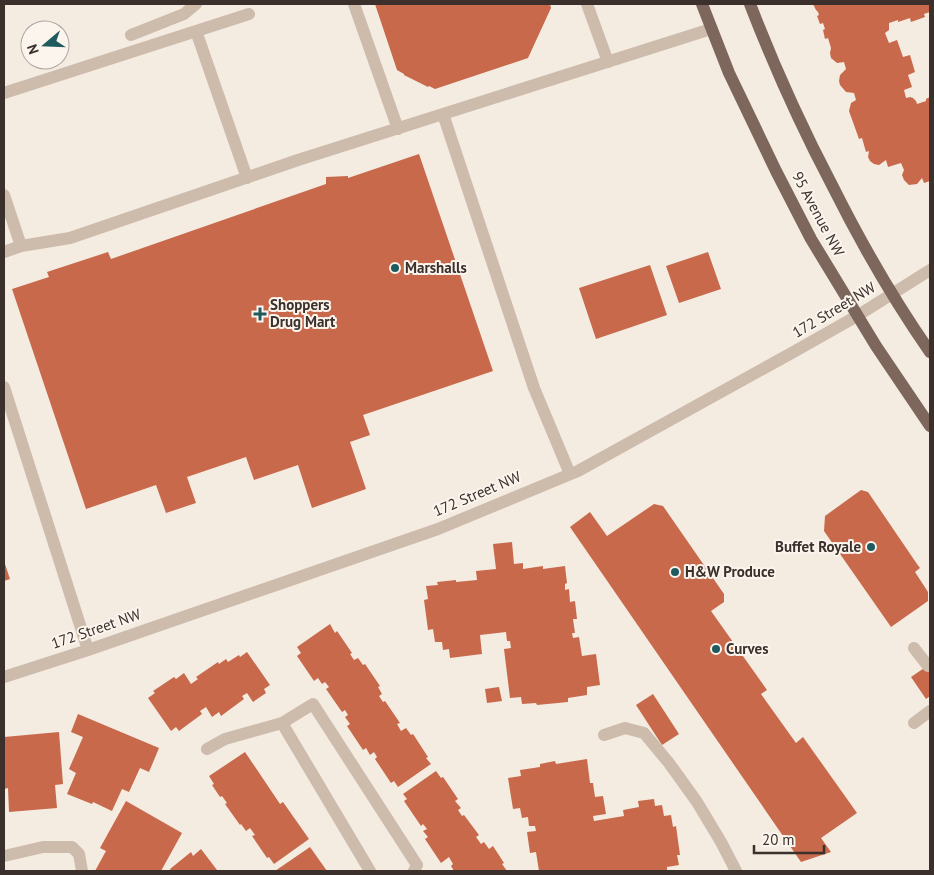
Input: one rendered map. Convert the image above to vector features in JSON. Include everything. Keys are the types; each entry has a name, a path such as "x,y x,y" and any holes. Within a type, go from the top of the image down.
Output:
{"main road":[{"name":"95 Avenue NW","path":"702,4 729,73 811,239 876,346 930,426"},
{"name":"95 Avenue NW","path":"750,4 767,47 813,149 892,294 930,352"}],"street":[{"path":"131,35 184,14 196,4"},
{"path":"354,4 398,128"},
{"path":"588,4 608,62"},
{"path":"4,93 248,14"},
{"path":"4,252 21,246 70,238 398,128 711,29"},
{"path":"196,31 247,178"},
{"path":"442,114 534,388 570,474"},
{"path":"4,195 21,246"},
{"name":"172 Street NW","path":"4,678 438,529 570,474 705,402 857,316 930,270"},
{"path":"4,386 88,650"},
{"path":"914,648 928,666"},
{"path":"207,749 225,739 282,722 313,704 417,865 414,871"},
{"path":"914,723 930,711"},
{"path":"282,722 370,871"},
{"path":"604,735 625,728 644,733 669,763 697,802 736,871"},
{"path":"4,856 43,847 72,847 80,854 82,871"}],"building":[{"path":"375,4 550,4 551,8 528,58 435,89 397,70"},
{"path":"813,4 930,4 930,12 924,14 925,17 911,22 910,18 889,23 889,30 885,33 889,43 897,40 903,57 910,55 915,72 908,75 912,87 904,90 906,98 913,98 917,104 926,101 930,97 930,181 924,183 922,178 917,184 909,185 902,175 904,170 901,163 888,167 886,160 879,165 870,161 868,157 869,151 866,152 862,138 859,139 849,111 851,103 856,100 854,93 846,92 840,85 840,75 846,69 844,62 837,63 831,58 831,48 828,38 825,39 823,23 820,24 817,16 819,15 818,12"},
{"path":"419,154 493,371 363,415 370,435 350,442 366,489 312,508 298,465 254,480 246,457 187,477 196,503 166,513 156,485 86,509 12,289 49,277 47,272 108,252 111,259 326,184 326,177 348,176 348,178"},
{"path":"708,252 721,289 679,303 666,266"},
{"path":"650,265 667,315 596,339 579,288"},
{"name":"Buffet Royale","path":"861,490 868,492 920,568 915,572 928,592 928,601 891,627 824,531 825,516"},
{"path":"654,504 663,506 724,594 724,602 711,611 767,690 761,694 796,743 803,737 857,813 821,838 831,852 801,862 570,527 590,512 607,536"},
{"path":"512,542 514,564 523,563 523,569 543,566 543,569 565,566 567,583 565,584 565,590 569,589 570,602 575,601 577,619 573,619 575,633 572,633 573,638 579,637 582,656 596,654 600,685 587,687 587,695 568,698 568,702 537,705 536,703 522,704 521,697 510,698 504,649 511,648 510,641 507,641 506,632 480,635 482,654 450,658 449,649 443,650 442,642 435,642 433,629 428,630 424,600 428,599 426,586 438,585 437,582 477,580 476,571 496,569 493,544"},
{"path":"4,561 10,579 4,581"},
{"path":"330,624 352,653 350,654 354,660 358,658 363,665 365,664 380,686 378,687 382,694 379,696 383,702 385,701 400,723 397,724 401,731 406,728 411,735 413,734 431,764 398,787 394,781 391,783 375,759 377,757 374,752 370,755 366,748 363,750 347,726 350,724 345,717 348,715 345,710 342,712 326,689 329,687 325,682 322,684 318,678 314,681 297,656 301,653 297,647"},
{"path":"247,652 270,685 264,689 266,693 253,702 247,693 242,696 244,699 221,716 219,712 212,717 206,707 200,711 202,714 179,731 176,727 171,731 148,698 155,693 153,691 174,677 176,679 184,673 191,684 198,679 196,677 218,662 219,664 226,659 228,662"},
{"path":"930,664 930,696 926,699 911,677"},
{"path":"499,687 502,701 487,703 485,689"},
{"path":"653,694 679,734 662,745 636,705"},
{"path":"78,714 159,748 149,772 140,768 129,792 122,789 112,811 93,802 92,804 67,794 76,773 69,769 83,737 71,732"},
{"path":"59,732 63,784 55,785 57,808 9,812 8,788 4,789 4,737"},
{"path":"245,752 280,804 283,802 309,839 274,864 269,857 267,858 252,836 255,835 250,828 246,831 240,825 225,804 227,803 222,796 220,797 212,785 214,784 209,776"},
{"path":"587,759 590,783 593,783 595,797 603,796 606,814 593,816 594,821 624,816 623,810 639,807 638,801 654,799 655,806 662,805 664,816 671,815 673,827 676,826 680,855 677,855 679,865 667,867 667,871 539,871 536,852 530,853 527,832 536,831 535,826 529,826 528,817 522,818 520,808 513,809 508,778 521,776 520,770 540,767 540,764 555,761 556,764"},
{"path":"436,771 441,778 443,777 458,799 455,801 461,808 458,810 479,835 476,837 481,844 484,842 489,849 493,846 507,871 454,871 449,857 441,863 425,839 428,837 423,831 427,829 423,824 421,826 404,801 407,799 403,794"},
{"path":"126,801 182,833 161,871 95,871 106,851 100,848"},
{"path":"310,847 327,871 275,871"},
{"path":"201,849 217,870 171,871 170,869 191,852 193,856"}],"place":[{"name":"Marshalls","path":"395,268"},
{"name":"Shoppers Drug Mart","path":"260,314"},
{"name":"Buffet Royale","path":"871,547"},
{"name":"H&W Produce","path":"675,572"},
{"name":"Curves","path":"716,649"}]}
